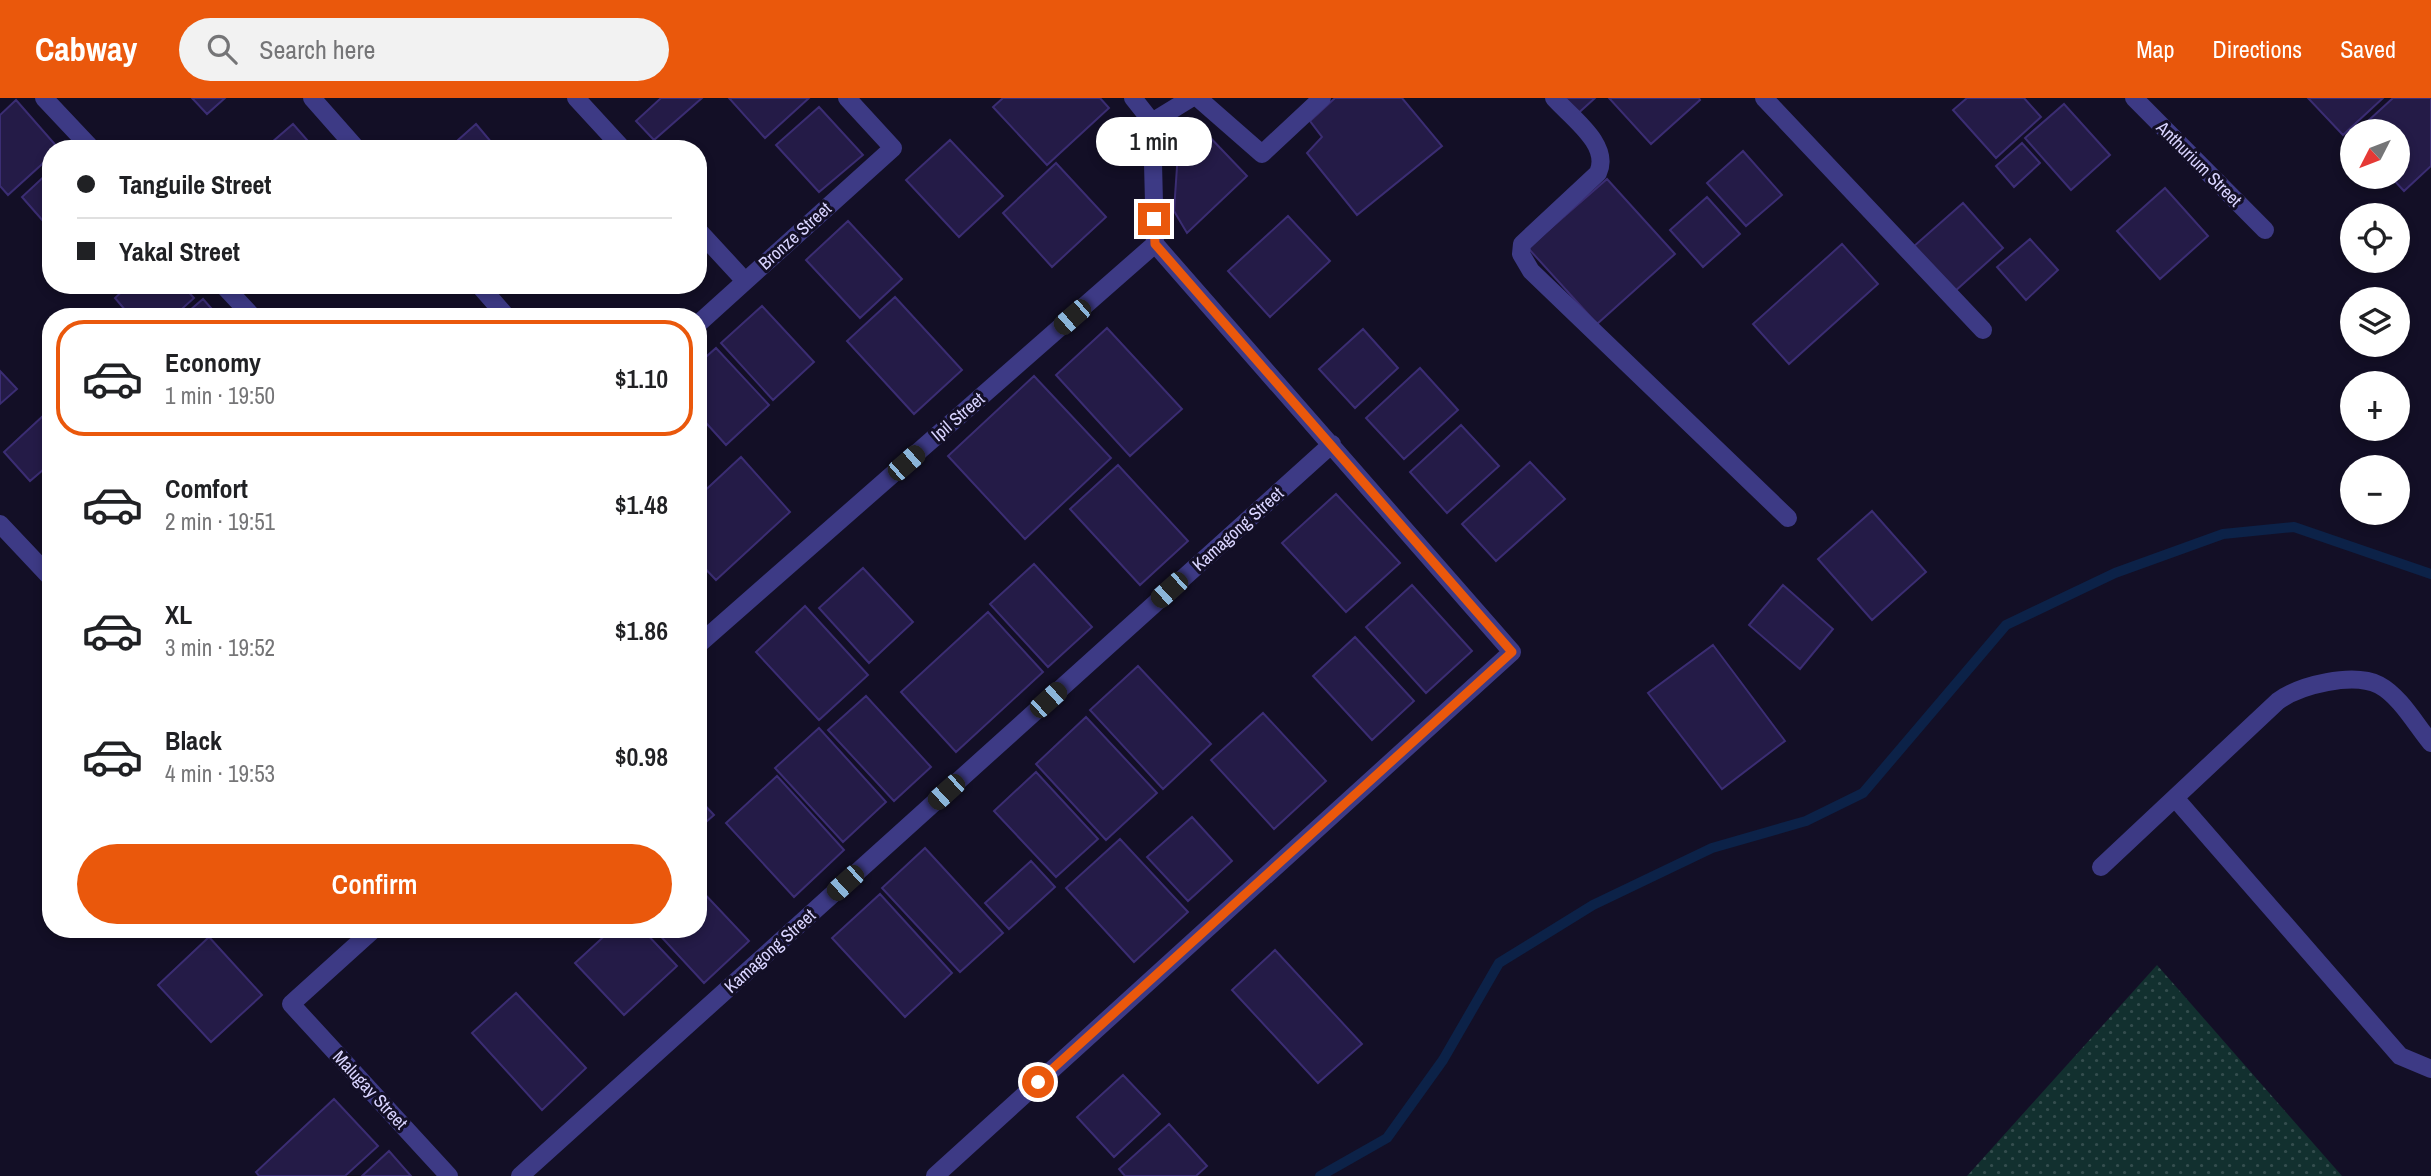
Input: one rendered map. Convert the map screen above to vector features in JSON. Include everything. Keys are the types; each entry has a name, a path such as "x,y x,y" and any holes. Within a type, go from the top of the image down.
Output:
{"street":[{"path":"44,98 84,140"},
{"path":"312,98 349,140"},
{"path":"576,98 615,140"},
{"name":"Bronze Street","path":"707,316 893,148 846,98"},
{"path":"935,1176 1512,652 1155,244 1152,122 1133,98"},
{"path":"1152,122 1191,98"},
{"path":"1198,98 1262,155 1322,98"},
{"path":"1554,98 1599,147 1603,162 1598,173 1522,244 1521,254 1531,271 1788,518"},
{"path":"1764,98 1983,330"},
{"name":"Anthurium Street","path":"2134,98 2265,230"},
{"path":"707,240 746,281"},
{"name":"Ipil Street","path":"707,637 1155,244"},
{"path":"231,294 245,308"},
{"path":"487,294 500,308"},
{"name":"Kamagong Street","path":"520,1176 1332,444"},
{"path":"0,524 42,568"},
{"path":"2101,867 2278,701 2294,690 2311,684 2365,681 2378,685 2390,694 2431,743"},
{"path":"2175,798 2400,1056 2431,1069"},
{"name":"Malugay Street","path":"364,938 291,1004 449,1176"}],"green space":[{"path":"2157,965 2342,1176 1967,1176"}],"building":[{"path":"192,98 225,98 207,114"},
{"path":"661,98 702,98 654,140 636,121"},
{"path":"729,98 809,98 765,138"},
{"path":"1003,98 1100,98 1109,108 1047,165 993,107"},
{"path":"1335,98 1402,98 1442,146 1357,215 1307,153 1322,137 1310,121"},
{"path":"1557,98 1595,98 1574,117"},
{"path":"1609,98 1699,98 1700,100 1651,144"},
{"path":"1967,98 2024,98 2041,117 1996,158 1953,110"},
{"path":"2308,98 2383,98 2360,119 2340,119 2340,132"},
{"path":"2393,98 2431,98 2431,166 2410,185 2410,119 2370,119"},
{"path":"16,100 51,140 42,140 42,164 8,195 0,186 0,115"},
{"path":"2064,104 2110,155 2071,190 2025,138"},
{"path":"819,107 863,155 819,192 776,145"},
{"path":"1180,123 1202,129 1247,176 1187,233 1174,211"},
{"path":"293,124 307,140 274,140"},
{"path":"476,124 489,140 458,140"},
{"path":"950,140 1003,196 959,237 906,180"},
{"path":"2022,143 2040,163 2014,187 1996,166"},
{"path":"1743,151 1782,195 1746,226 1707,183"},
{"path":"1056,163 1106,217 1052,267 1003,213"},
{"path":"42,178 42,220 22,197"},
{"path":"1607,179 1675,254 1597,324 1528,248"},
{"path":"2165,188 2208,236 2160,279 2117,231"},
{"path":"1707,197 1740,234 1703,267 1670,230"},
{"path":"1963,203 2003,248 1954,292 1913,247"},
{"path":"1288,216 1330,261 1270,317 1228,271"},
{"path":"848,221 902,279 860,318 806,260"},
{"path":"2030,239 2058,270 2026,300 1997,267"},
{"path":"1842,244 1878,284 1789,364 1753,324"},
{"path":"119,294 190,294 194,298 183,308 123,308 115,298"},
{"path":"895,297 962,370 914,414 847,341"},
{"path":"203,299 211,308 192,308"},
{"path":"762,306 814,362 773,400 721,343"},
{"path":"1107,328 1182,409 1130,456 1056,375"},
{"path":"1363,329 1398,368 1355,408 1319,369"},
{"path":"716,348 769,405 726,445 707,424 707,356"},
{"path":"1420,368 1458,410 1404,459 1366,418"},
{"path":"0,371 17,389 0,404"},
{"path":"1034,376 1111,458 1025,539 948,456"},
{"path":"42,417 42,471 30,481 4,452"},
{"path":"1461,425 1499,466 1447,513 1410,472"},
{"path":"741,457 790,512 716,580 707,570 707,489"},
{"path":"1530,462 1565,499 1496,561 1462,524"},
{"path":"1118,465 1188,541 1140,585 1070,509"},
{"path":"1336,494 1400,563 1346,612 1282,543"},
{"path":"1872,511 1926,572 1872,620 1818,559"},
{"path":"1034,564 1092,627 1048,667 990,604"},
{"path":"863,568 913,622 869,663 819,608"},
{"path":"1412,585 1472,651 1426,693 1366,627"},
{"path":"1783,585 1833,629 1800,669 1749,625"},
{"path":"805,606 868,675 819,720 756,652"},
{"path":"988,612 1043,672 956,752 901,692"},
{"path":"1355,637 1414,701 1372,740 1313,676"},
{"path":"1713,645 1785,741 1722,789 1648,693"},
{"path":"1138,666 1211,744 1163,789 1090,710"},
{"path":"866,696 931,767 894,801 828,730"},
{"path":"1263,713 1326,781 1274,829 1211,760"},
{"path":"1086,717 1157,793 1106,840 1036,764"},
{"path":"819,728 886,802 843,842 775,768"},
{"path":"1036,772 1098,839 1056,877 994,811"},
{"path":"777,776 844,850 794,897 726,823"},
{"path":"707,808 714,815 707,821"},
{"path":"1192,817 1232,861 1188,901 1147,857"},
{"path":"1120,839 1188,912 1134,962 1066,888"},
{"path":"925,848 1003,933 960,972 882,888"},
{"path":"1031,861 1055,887 1009,929 985,903"},
{"path":"880,894 952,973 905,1017 832,938"},
{"path":"707,897 749,941 704,983 662,938 707,938"},
{"path":"210,938 262,995 211,1042 158,985"},
{"path":"602,938 651,938 677,966 624,1015 575,963"},
{"path":"1275,950 1362,1044 1318,1083 1232,990"},
{"path":"516,993 586,1068 542,1110 472,1033"},
{"path":"1123,1075 1160,1114 1114,1157 1077,1117"},
{"path":"334,1099 378,1146 345,1176 259,1176 256,1172"},
{"path":"1169,1124 1207,1166 1196,1176 1125,1176 1119,1169"},
{"path":"389,1151 411,1176 362,1176"}],"waterway":[{"path":"1320,1176 1387,1138 1443,1060 1499,963 1593,905 1712,848 1806,821 1863,793 2006,625 2115,573 2223,534 2294,527 2431,574"}],"route":[{"path":"1038,1082 1512,652 1155,244 1154,219"}]}
